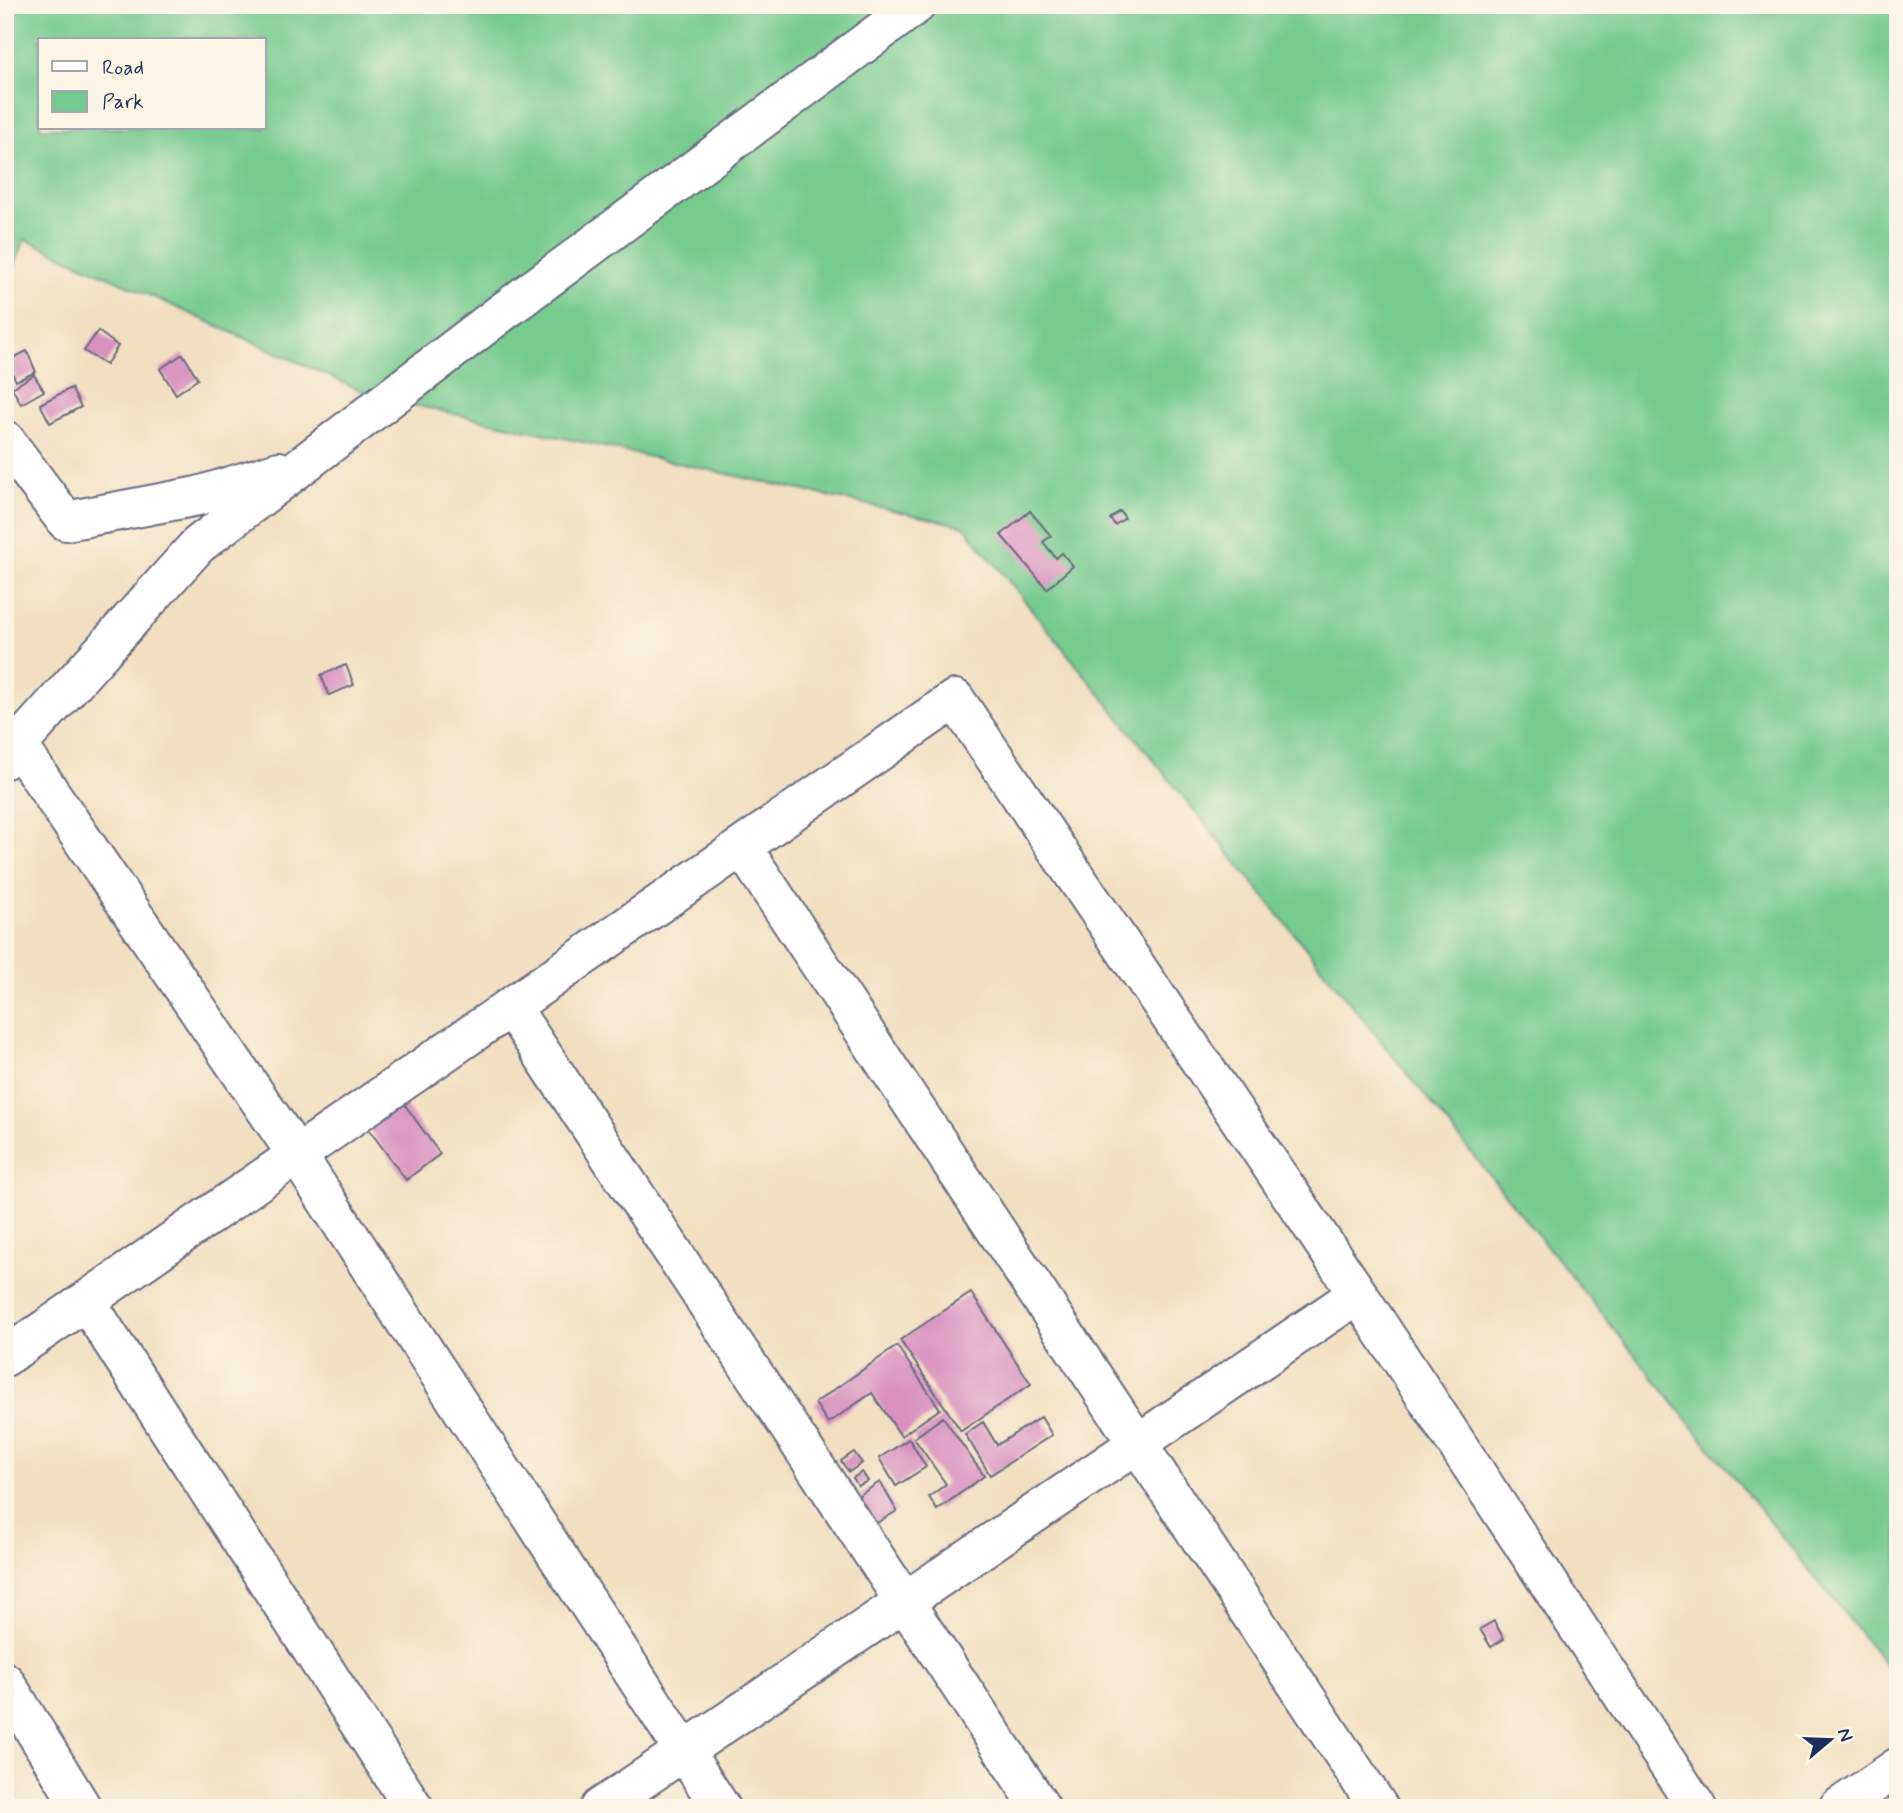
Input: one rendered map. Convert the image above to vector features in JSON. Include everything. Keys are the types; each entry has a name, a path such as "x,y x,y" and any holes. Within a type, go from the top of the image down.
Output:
{"street":[{"path":"720,1808 297,1154 12,752 198,545 916,5"},
{"path":"5,440 66,521 198,496 304,463"},
{"path":"5,1357 955,699 1358,1294 1697,1808"},
{"path":"742,847 1379,1808"},
{"path":"511,1007 1041,1808"},
{"path":"600,1808 1358,1294"},
{"path":"86,1301 414,1808"},
{"path":"5,1682 82,1808"},
{"path":"1838,1808 1898,1767"}],"green space":[{"path":"5,5 1898,5 1898,1680 964,526 373,396 25,239 5,291"}],"building":[{"path":"98,331 118,346 106,365 84,351"},
{"path":"27,351 36,372 16,381 6,361"},
{"path":"183,354 198,379 176,394 160,369"},
{"path":"34,375 44,391 21,404 12,388"},
{"path":"71,388 81,407 50,423 40,404"},
{"path":"1030,511 1051,536 1043,542 1056,558 1062,553 1073,566 1047,589 1001,535"},
{"path":"1120,511 1125,518 1115,525 1110,519"},
{"path":"346,665 354,685 329,695 321,675"},
{"path":"400,1098 440,1154 406,1180 365,1124"},
{"path":"971,1293 1031,1384 961,1431 900,1340"},
{"path":"897,1346 940,1409 901,1436 872,1393 828,1423 815,1403"},
{"path":"943,1417 984,1476 937,1510 929,1497 946,1484 914,1438"},
{"path":"1041,1417 1052,1435 990,1475 965,1434 983,1422 997,1445"},
{"path":"909,1439 926,1467 896,1486 879,1458"},
{"path":"854,1452 862,1463 849,1472 841,1461"},
{"path":"862,1472 868,1481 858,1486 853,1478"},
{"path":"880,1482 897,1511 875,1524 858,1496"},
{"path":"1494,1621 1504,1639 1491,1647 1480,1629"}]}
